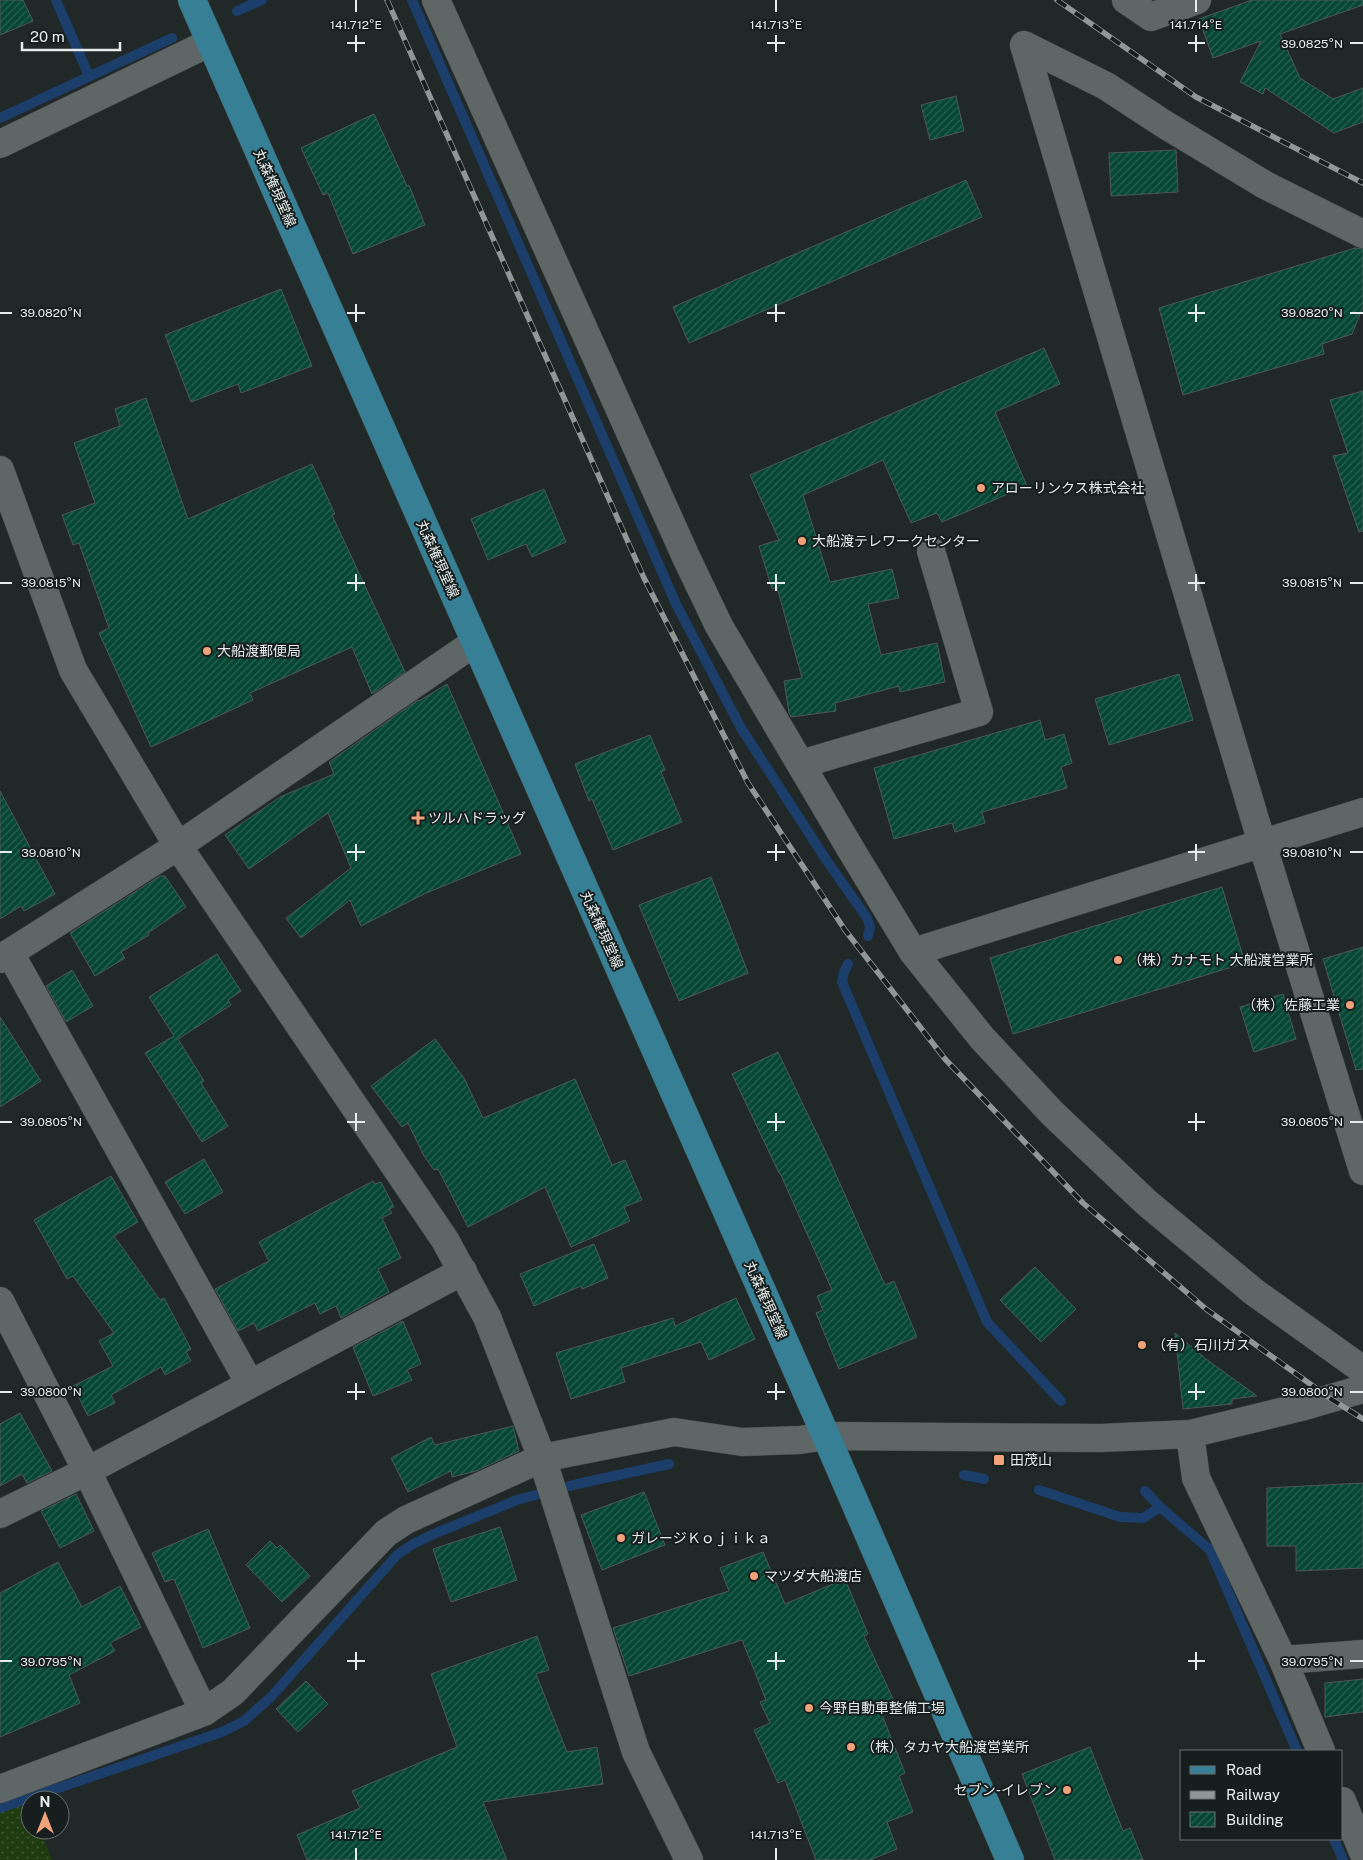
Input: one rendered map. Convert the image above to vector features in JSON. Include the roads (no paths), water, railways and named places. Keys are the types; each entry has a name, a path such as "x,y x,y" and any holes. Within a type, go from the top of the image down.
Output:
{"main road":[{"name":"丸森権現堂線","path":"192,0 474,643 826,1436 1010,1860"}],"street":[{"path":"436,0 686,557 719,626 850,848 914,952 982,1038 1053,1114 1147,1203 1254,1292 1363,1370"},
{"path":"1126,0 1150,17 1197,0"},
{"path":"0,144 211,42"},
{"path":"1363,234 1265,185 1164,124 1106,86 1024,45 1262,843 1363,1171"},
{"path":"0,470 6,507 72,670 178,846 445,1240 487,1317 548,1480 636,1752 690,1860"},
{"path":"801,764 979,712 931,552"},
{"path":"250,1384 5,956 178,846 474,643"},
{"path":"914,952 1363,812"},
{"path":"0,1514 87,1471 462,1271"},
{"path":"0,1301 87,1471 204,1712"},
{"path":"0,1789 204,1712 233,1692 386,1533 406,1520 548,1480 674,1432 742,1442 800,1440 826,1436 1100,1438 1190,1434 1301,1407 1363,1389"},
{"path":"1190,1434 1196,1478 1283,1660 1321,1750"},
{"path":"1283,1660 1363,1654"},
{"path":"1343,1803 1363,1852"}],"waterway":[{"path":"56,0 89,76"},
{"path":"237,11 262,0"},
{"path":"412,0 676,604 741,728 827,861 867,918 870,927 868,936"},
{"path":"0,118 172,38"},
{"path":"848,964 842,982 987,1322 1061,1401"},
{"path":"0,1808 222,1732 244,1721 271,1697 397,1555 413,1544 517,1500 577,1484 669,1464"},
{"path":"964,1475 984,1479"},
{"path":"1039,1490 1120,1517 1143,1518 1160,1507"},
{"path":"1145,1491 1160,1507 1210,1550 1297,1750"},
{"path":"1334,1840 1343,1860"}],"railway":[{"path":"387,0 644,578 748,783 845,930 945,1059 1083,1203 1206,1309 1331,1399 1363,1419"},
{"path":"1057,0 1196,97 1363,183"}],"place":[{"name":"アローリンクス株式会社","path":"981,488"},
{"name":"大船渡テレワークセンター","path":"802,541"},
{"name":"大船渡郵便局","path":"207,651"},
{"name":"ツルハドラッグ","path":"418,818"},
{"name":"（株）カナモト 大船渡営業所","path":"1118,960"},
{"name":"（株）佐藤工業","path":"1350,1005"},
{"name":"（有）石川ガス","path":"1142,1345"},
{"name":"田茂山","path":"999,1460"},
{"name":"ガレージＫｏｊｉｋａ","path":"621,1538"},
{"name":"マツダ大船渡店","path":"754,1576"},
{"name":"今野自動車整備工場","path":"809,1708"},
{"name":"（株）タカヤ大船渡営業所","path":"851,1747"},
{"name":"セブン-イレブン","path":"1067,1790"}]}
